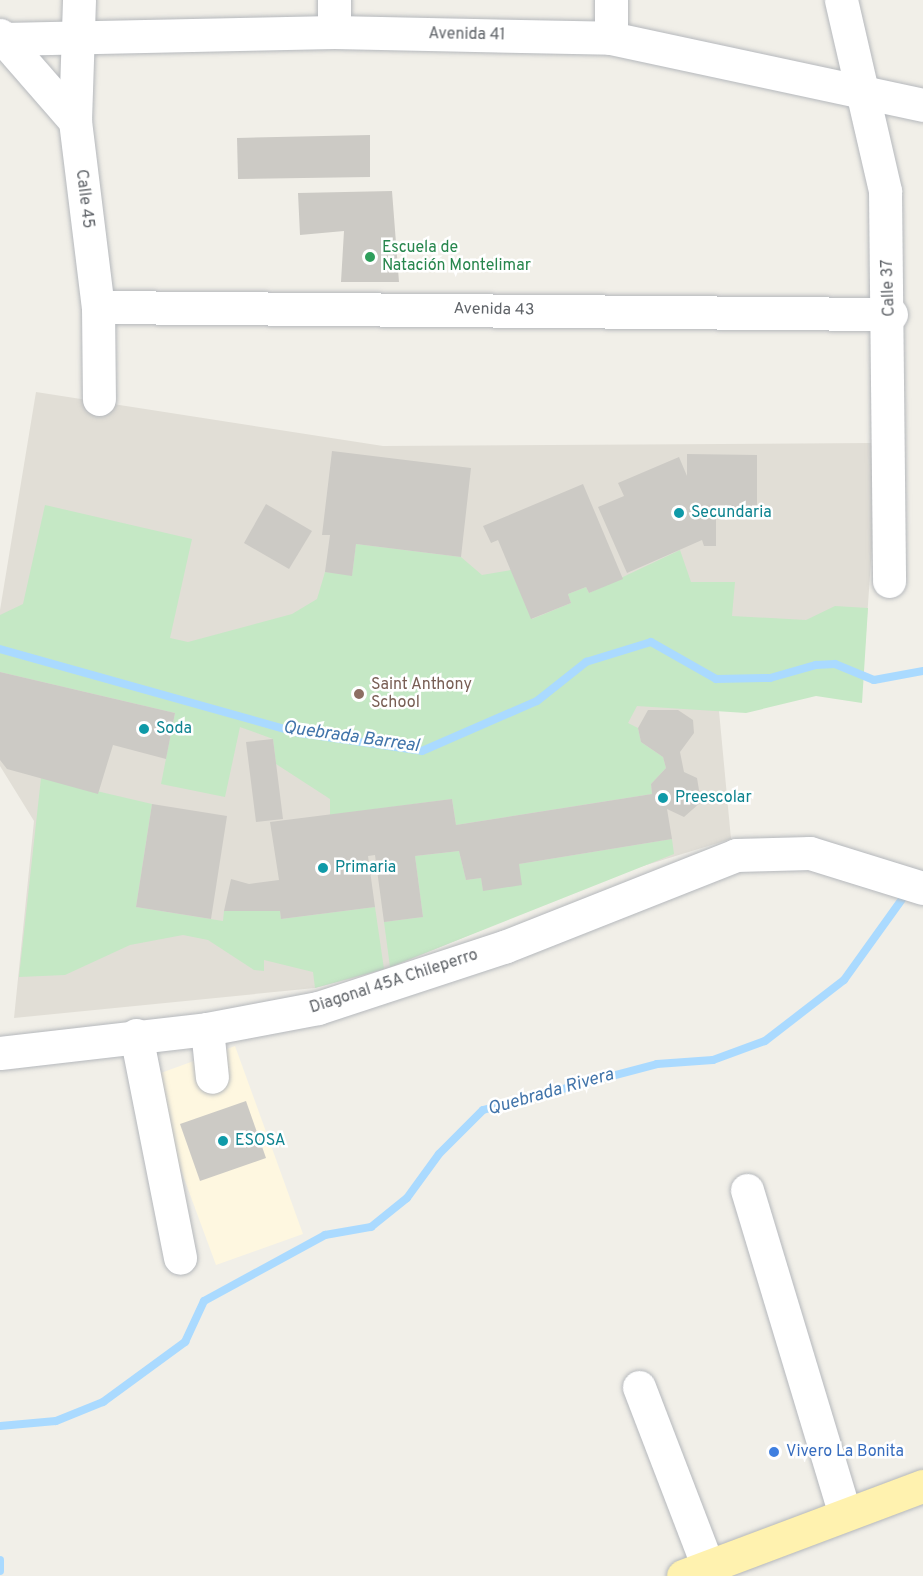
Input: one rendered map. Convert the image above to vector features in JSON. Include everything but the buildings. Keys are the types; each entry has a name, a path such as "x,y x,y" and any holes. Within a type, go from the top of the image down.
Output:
{"main road":[{"path":"695,1571 923,1486"}],"street":[{"name":"Calle 45","path":"79,0 80,38 75,121 98,307 99,399"},
{"path":"334,0 334,32"},
{"path":"611,0 611,38"},
{"name":"Calle 37","path":"841,0 859,91 885,191 891,314 889,581"},
{"name":"Avenida 41","path":"2,37 80,38 334,32 611,38 923,105"},
{"name":"Avenida 41","path":"2,37 75,121"},
{"name":"Avenida 43","path":"98,307 891,314"},
{"name":"Diagonal 45A Chileperro","path":"0,1053 136,1035 207,1029 318,1008 472,958 736,855 810,853 910,883"},
{"path":"207,1029 212,1077"},
{"path":"136,1035 180,1258"},
{"path":"747,1190 845,1515"},
{"path":"639,1387 695,1571"}],"shaded area":[{"name":"Saint Anthony School","path":"36,392 383,446 872,443 873,533 863,675 716,679 731,839 617,874 387,969 315,988 14,1018 34,821 0,766 0,610"},
{"path":"235,1046 303,1234 216,1265 147,1078"}],"green space":[{"path":"45,505 192,539 170,638 188,642 292,614 317,599 325,572 352,575 356,544 461,557 482,575 511,570 532,619 571,603 568,594 586,587 589,593 680,550 691,582 735,582 732,616 806,620 835,606 868,608 862,703 816,696 746,713 637,706 628,723 638,728 641,742 663,757 666,768 651,784 652,794 456,825 452,799 330,815 330,799 276,764 273,739 240,727 225,797 161,784 175,713 0,672 0,615 23,604"},
{"path":"41,778 152,804 136,907 223,921 224,911 280,911 281,919 375,907 384,969 315,988 313,972 264,960 264,971 254,970 208,940 183,935 130,945 65,975 19,977"},
{"path":"672,839 674,854 390,967 384,922 423,917 415,856 459,851 466,880 481,878 483,890 519,864"}],"waterway":[{"name":"Quebrada Barreal","path":"0,649 299,733 422,751 537,701 586,662 651,642 716,679 770,678 816,665 835,664 874,680 923,671"},
{"name":"Quebrada Rivera","path":"0,1426 56,1421 103,1402 185,1342 204,1301 325,1235 371,1227 407,1198 439,1154 483,1110 657,1064 713,1060 765,1041 844,980 908,891"},
{"name":"Quebrada Rivera","path":"0,1560 0,1571"}],"place":[{"name":"Escuela de Natación Montelimar","path":"370,257"},
{"name":"Secundaria","path":"679,513"},
{"name":"Saint Anthony School","path":"359,694"},
{"name":"Soda","path":"144,729"},
{"name":"Preescolar","path":"663,798"},
{"name":"Primaria","path":"323,868"},
{"name":"ESOSA","path":"223,1141"},
{"name":"Vivero La Bonita","path":"774,1452"}]}
